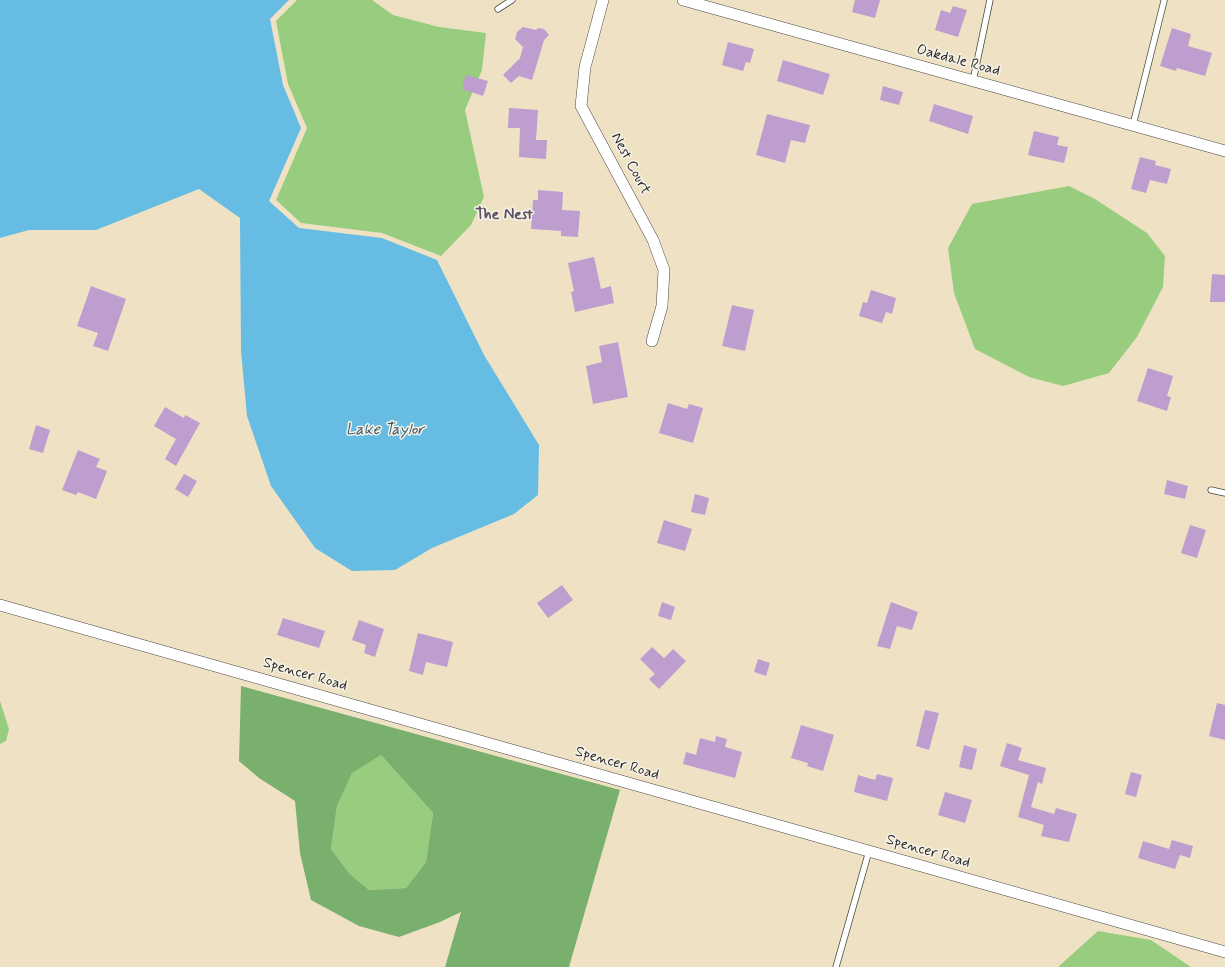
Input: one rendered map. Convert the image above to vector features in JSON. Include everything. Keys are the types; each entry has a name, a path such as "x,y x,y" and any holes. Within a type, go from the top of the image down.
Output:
{"street":[{"name":"Nest Court","path":"603,0 585,67 581,106 653,240 664,270 662,306 652,342"},
{"name":"Oakdale Road","path":"682,0 1225,151"},
{"name":"Spencer Road","path":"0,605 1225,952"}],"lane":[{"path":"498,9 512,0"},
{"path":"973,81 990,0"},
{"path":"1133,125 1164,1"},
{"path":"1211,490 1225,493"},
{"path":"836,967 869,851"}],"green space":[{"path":"297,0 372,0 393,15 439,27 486,33 482,70 465,110 484,197 471,225 441,256 382,233 301,223 276,200 307,128 288,84 276,21"},
{"path":"1069,186 1095,199 1147,233 1165,256 1163,287 1137,337 1109,373 1063,386 1029,377 975,349 954,293 948,248 972,204"},
{"path":"241,686 620,790 569,967 445,967 461,912 440,922 399,937 359,926 311,900 300,853 295,801 259,778 239,761","holes":["381,755 433,813 426,862 406,888 369,890 349,873 331,849 337,806 352,773"]},
{"path":"0,701 9,729 6,741 0,744"},
{"path":"381,755 433,813 426,862 406,888 369,890 349,873 331,849 337,806 352,772"},
{"path":"1098,931 1151,940 1191,967 1058,967"}],"water":[{"name":"Lake Taylor","path":"0,0 289,0 270,19 283,85 301,128 269,201 299,228 382,238 437,260 484,355 539,445 538,495 514,514 432,548 395,570 352,571 315,548 271,486 247,416 241,351 240,218 199,189 96,230 29,230 0,238"}],"building":[{"path":"855,0 880,0 875,18 852,12"},
{"path":"953,6 967,10 958,37 935,30 941,10 950,13"},
{"path":"523,27 536,30 538,28 544,29 549,35 544,40 532,80 519,76 511,83 503,75 520,58 523,47 515,39 517,32"},
{"path":"1172,28 1191,34 1188,46 1212,53 1205,76 1177,68 1176,71 1160,66"},
{"path":"728,42 754,49 750,63 746,62 743,71 722,65"},
{"path":"783,60 830,74 823,95 777,81"},
{"path":"466,75 488,81 483,96 462,89"},
{"path":"883,86 903,92 899,105 880,100"},
{"path":"934,104 973,116 968,134 929,121"},
{"path":"509,108 538,110 536,140 547,140 546,159 519,157 520,128 508,128"},
{"path":"767,114 810,125 805,143 791,140 785,163 756,155"},
{"path":"1034,131 1059,137 1057,145 1068,147 1064,163 1028,155"},
{"path":"1140,157 1156,161 1155,165 1171,169 1167,184 1150,180 1146,193 1131,189"},
{"path":"538,190 563,192 562,210 580,211 578,237 561,236 561,231 531,229 533,200 538,200"},
{"path":"594,257 601,289 611,286 614,303 575,312 571,292 574,291 568,263"},
{"path":"1212,274 1225,275 1225,302 1210,302"},
{"path":"91,286 126,299 108,351 93,346 98,333 77,326"},
{"path":"871,290 896,298 892,314 886,312 882,323 859,316 863,302 867,303"},
{"path":"732,305 754,310 745,351 722,346"},
{"path":"618,342 628,397 593,404 586,366 602,362 599,346"},
{"path":"1148,368 1173,376 1167,396 1171,397 1167,411 1137,401"},
{"path":"668,403 687,409 689,404 703,408 693,443 659,433"},
{"path":"165,407 184,418 185,415 200,423 176,466 165,459 176,439 154,426"},
{"path":"36,425 50,430 43,453 29,449"},
{"path":"78,450 100,459 96,467 107,471 96,499 78,492 76,495 62,490"},
{"path":"184,474 197,481 188,497 175,489"},
{"path":"1167,480 1188,486 1185,499 1164,494"},
{"path":"695,494 709,498 705,515 691,512"},
{"path":"664,520 692,529 685,551 657,543"},
{"path":"1190,525 1206,530 1197,558 1181,553"},
{"path":"562,585 573,600 548,618 537,603"},
{"path":"662,602 675,607 671,620 658,616"},
{"path":"891,602 918,612 912,630 897,626 890,649 877,646"},
{"path":"283,618 325,631 319,648 277,635"},
{"path":"359,620 384,629 375,657 364,653 366,645 352,640"},
{"path":"418,633 453,642 447,667 426,662 423,675 409,671"},
{"path":"652,647 664,658 673,649 686,661 659,689 649,679 655,674 640,659"},
{"path":"758,659 770,663 766,676 754,672"},
{"path":"1217,703 1225,705 1225,740 1209,736"},
{"path":"925,710 939,713 929,750 916,746"},
{"path":"801,725 834,735 823,771 807,766 808,763 791,758"},
{"path":"716,736 727,739 725,747 742,752 735,778 683,764 686,752 696,755 700,738 715,742"},
{"path":"1007,743 1022,748 1018,760 1046,768 1042,784 1038,782 1031,807 1054,814 1056,808 1077,814 1069,842 1041,836 1044,825 1018,817 1029,775 1000,766"},
{"path":"964,745 977,749 972,770 959,767"},
{"path":"1131,772 1142,775 1136,797 1125,794"},
{"path":"877,774 893,778 887,801 854,792 858,775 875,780"},
{"path":"945,792 972,800 965,823 938,815"},
{"path":"1172,840 1193,846 1190,858 1180,855 1175,869 1138,858 1143,841 1169,849"}],"district":[{"name":"The Nest","path":"504,216"}]}
